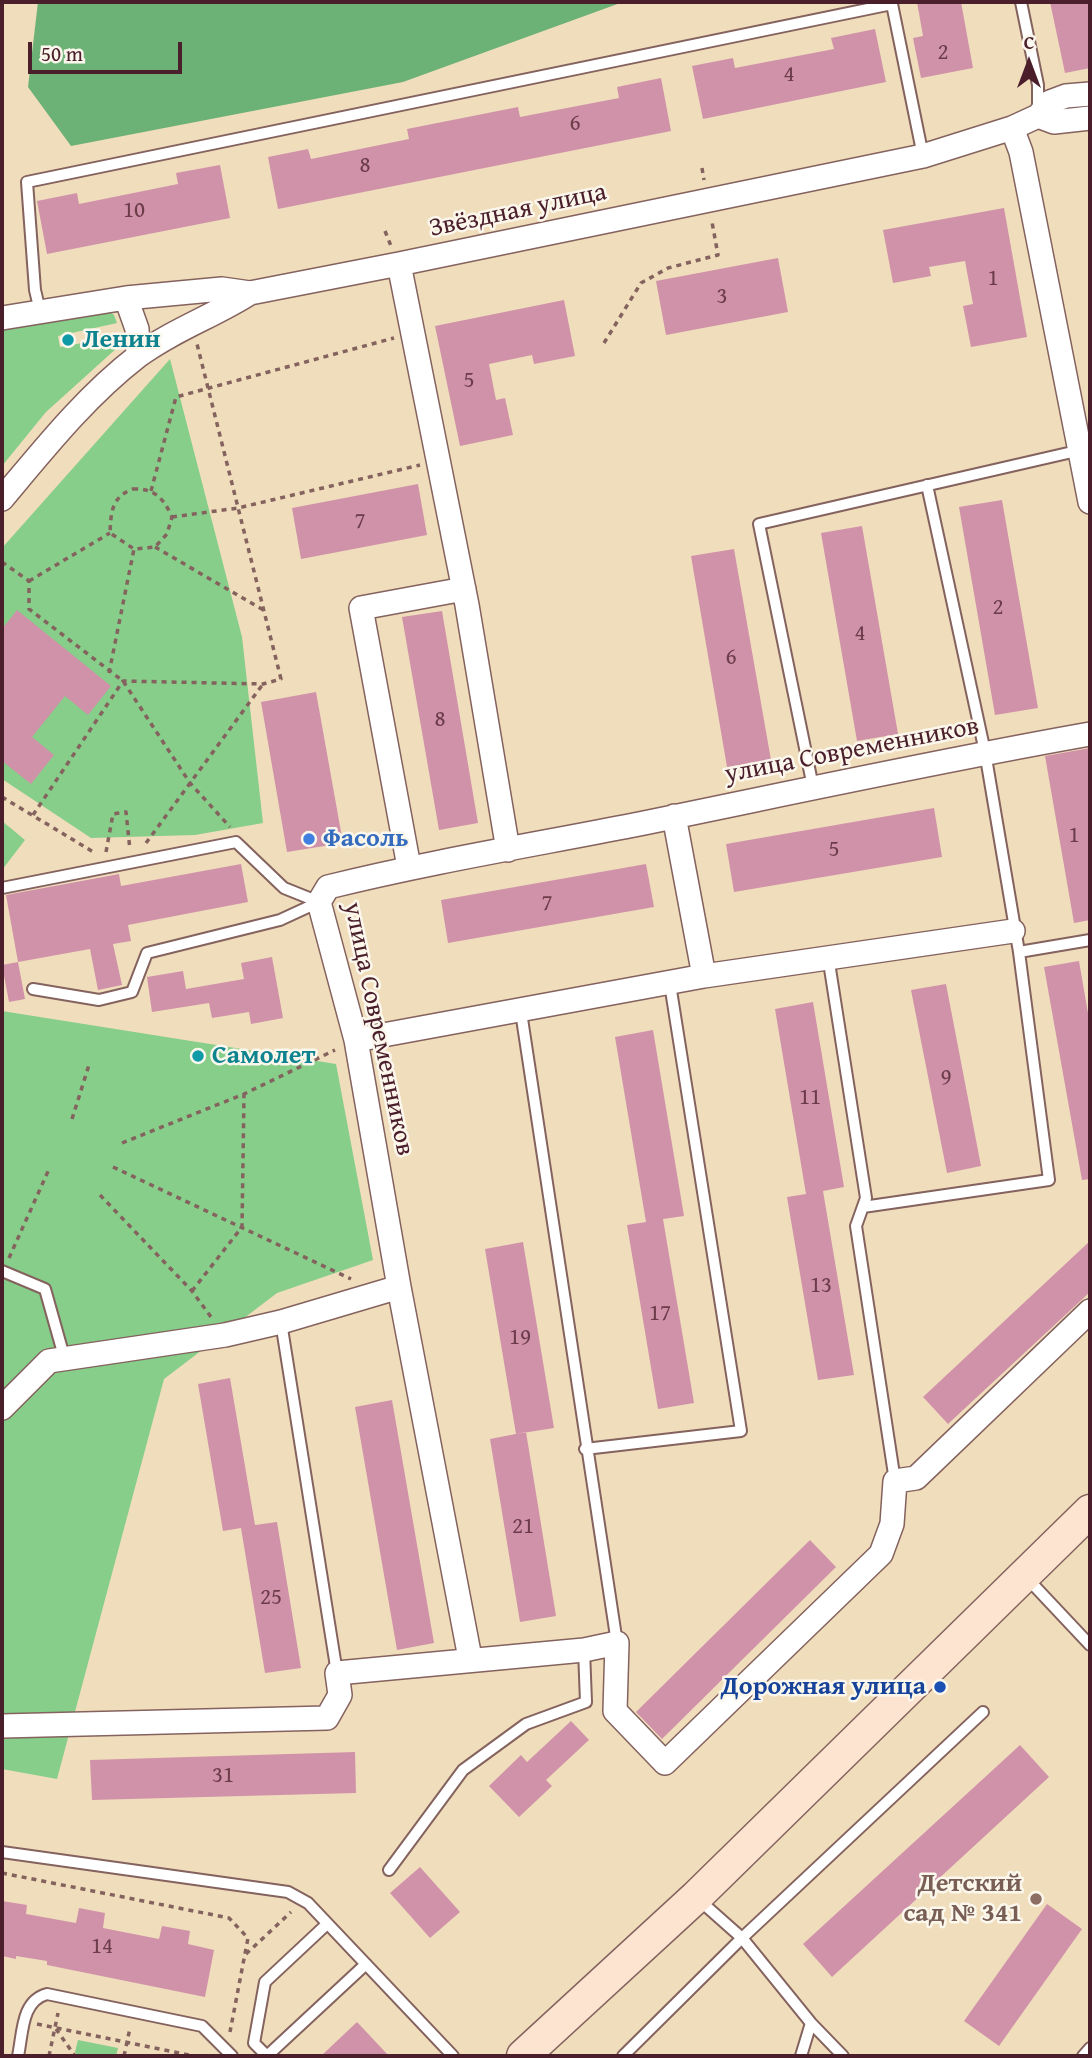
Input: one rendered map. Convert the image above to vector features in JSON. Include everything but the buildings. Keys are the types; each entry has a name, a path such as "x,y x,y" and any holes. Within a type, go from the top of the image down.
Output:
{"street":[{"name":"Звёздная улица","path":"2,318 126,298 222,289 250,293 399,264 923,156 1012,128 1038,116 1051,102 1066,96 1090,94"},
{"path":"1038,116 1054,122 1082,119"},
{"path":"1012,128 1021,152 1090,502"},
{"path":"399,264 464,589 508,850"},
{"path":"2,499 72,415 138,356 183,327 228,307 250,293"},
{"path":"126,298 137,329 138,356"},
{"path":"410,866 361,608 464,589"},
{"name":"улица Современников","path":"470,1658 390,1290 356,1040 319,902 328,887 410,866 508,850 985,752 1090,734"},
{"path":"674,816 704,976"},
{"path":"356,1040 828,956 1016,942"},
{"path":"2,1408 49,1361 225,1335 281,1322 390,1290"},
{"path":"2,1726 327,1717 340,1695 338,1673 470,1658 584,1650 617,1643 615,1711 665,1763 881,1554 892,1524 895,1481 916,1478 1090,1311"},
{"path":"523,2056 696,1897 1090,1511"}],"lane":[{"path":"1021,2 1038,85 1038,116"},
{"path":"40,311 27,182 892,4 923,156"},
{"path":"813,787 759,524 1081,450"},
{"path":"863,1207 1049,1180 1016,942 985,752 927,485"},
{"path":"2,888 236,842 284,888 319,902"},
{"path":"33,989 99,1000 132,992 147,953 281,920 319,902"},
{"path":"1016,942 1090,940"},
{"path":"828,956 866,1198 856,1226 895,1481"},
{"path":"585,1450 741,1431 670,984"},
{"path":"521,1012 585,1450 617,1643"},
{"path":"2,1271 45,1289 65,1360"},
{"path":"281,1322 338,1673"},
{"path":"1024,1576 1090,1645"},
{"path":"389,1870 463,1770 526,1724 586,1702 584,1650"},
{"path":"623,2056 742,1938 983,1712"},
{"path":"2,1852 288,1892 303,1900 453,2056"},
{"path":"696,1897 742,1938 811,2023 843,2056"},
{"path":"327,1924 265,1982 254,2043 267,2056 366,1964"},
{"path":"18,2056 28,2007 36,1997 47,1994 202,2026 229,2053"},
{"path":"801,2056 811,2023"},
{"path":"1083,2056 1090,2048"}],"path":[{"path":"604,343 641,283 668,268 718,255 702,168"},
{"path":"386,231 399,264"},
{"path":"151,491 176,397 402,337"},
{"path":"123,681 263,684 281,679 267,612 195,339"},
{"path":"172,517 238,508 423,464"},
{"path":"110,533 111,508 124,493 143,489 151,491 164,500 172,517 166,534 155,547"},
{"path":"110,533 134,549 155,547 267,612"},
{"path":"29,581 110,533"},
{"path":"109,673 134,549"},
{"path":"2,562 29,581"},
{"path":"2,572 8,566"},
{"path":"29,581 29,609 109,673 123,681 190,783 236,833 236,842"},
{"path":"33,815 123,681"},
{"path":"132,862 263,684"},
{"path":"2,797 104,859 113,814 126,811 132,862"},
{"path":"122,1143 244,1094 356,1040"},
{"path":"72,1119 89,1065"},
{"path":"192,1291 242,1227 244,1094"},
{"path":"2,1271 50,1167"},
{"path":"113,1167 242,1227 390,1290"},
{"path":"100,1195 192,1291 225,1335"},
{"path":"2,1873 229,1918 248,1938 229,2053"},
{"path":"244,1956 303,1900"},
{"path":"49,2056 62,1997"},
{"path":"124,2056 134,2012"},
{"path":"25,2021 194,2056"},
{"path":"55,2027 75,2056"}],"green space":[{"path":"38,2 623,2 403,82 71,146 28,87"},
{"path":"103,307 114,315 117,323 58,336 60,347 121,336 118,347 46,412 2,466 2,326"},
{"path":"170,359 242,637 263,823 195,835 91,838 2,779 2,548"},
{"path":"2,821 25,840 2,870"},
{"path":"2,1011 336,1064 373,1260 277,1293 164,1379 57,1779 2,1769"},
{"path":"78,2040 118,2048 116,2056 78,2056 75,2052"}],"place":[{"name":"Ленин","path":"68,340"},
{"name":"Фасоль","path":"309,839"},
{"name":"Самолет","path":"198,1056"},
{"name":"Дорожная улица","path":"940,1687"},
{"name":"Детский сад № 341","path":"1036,1899"}]}
